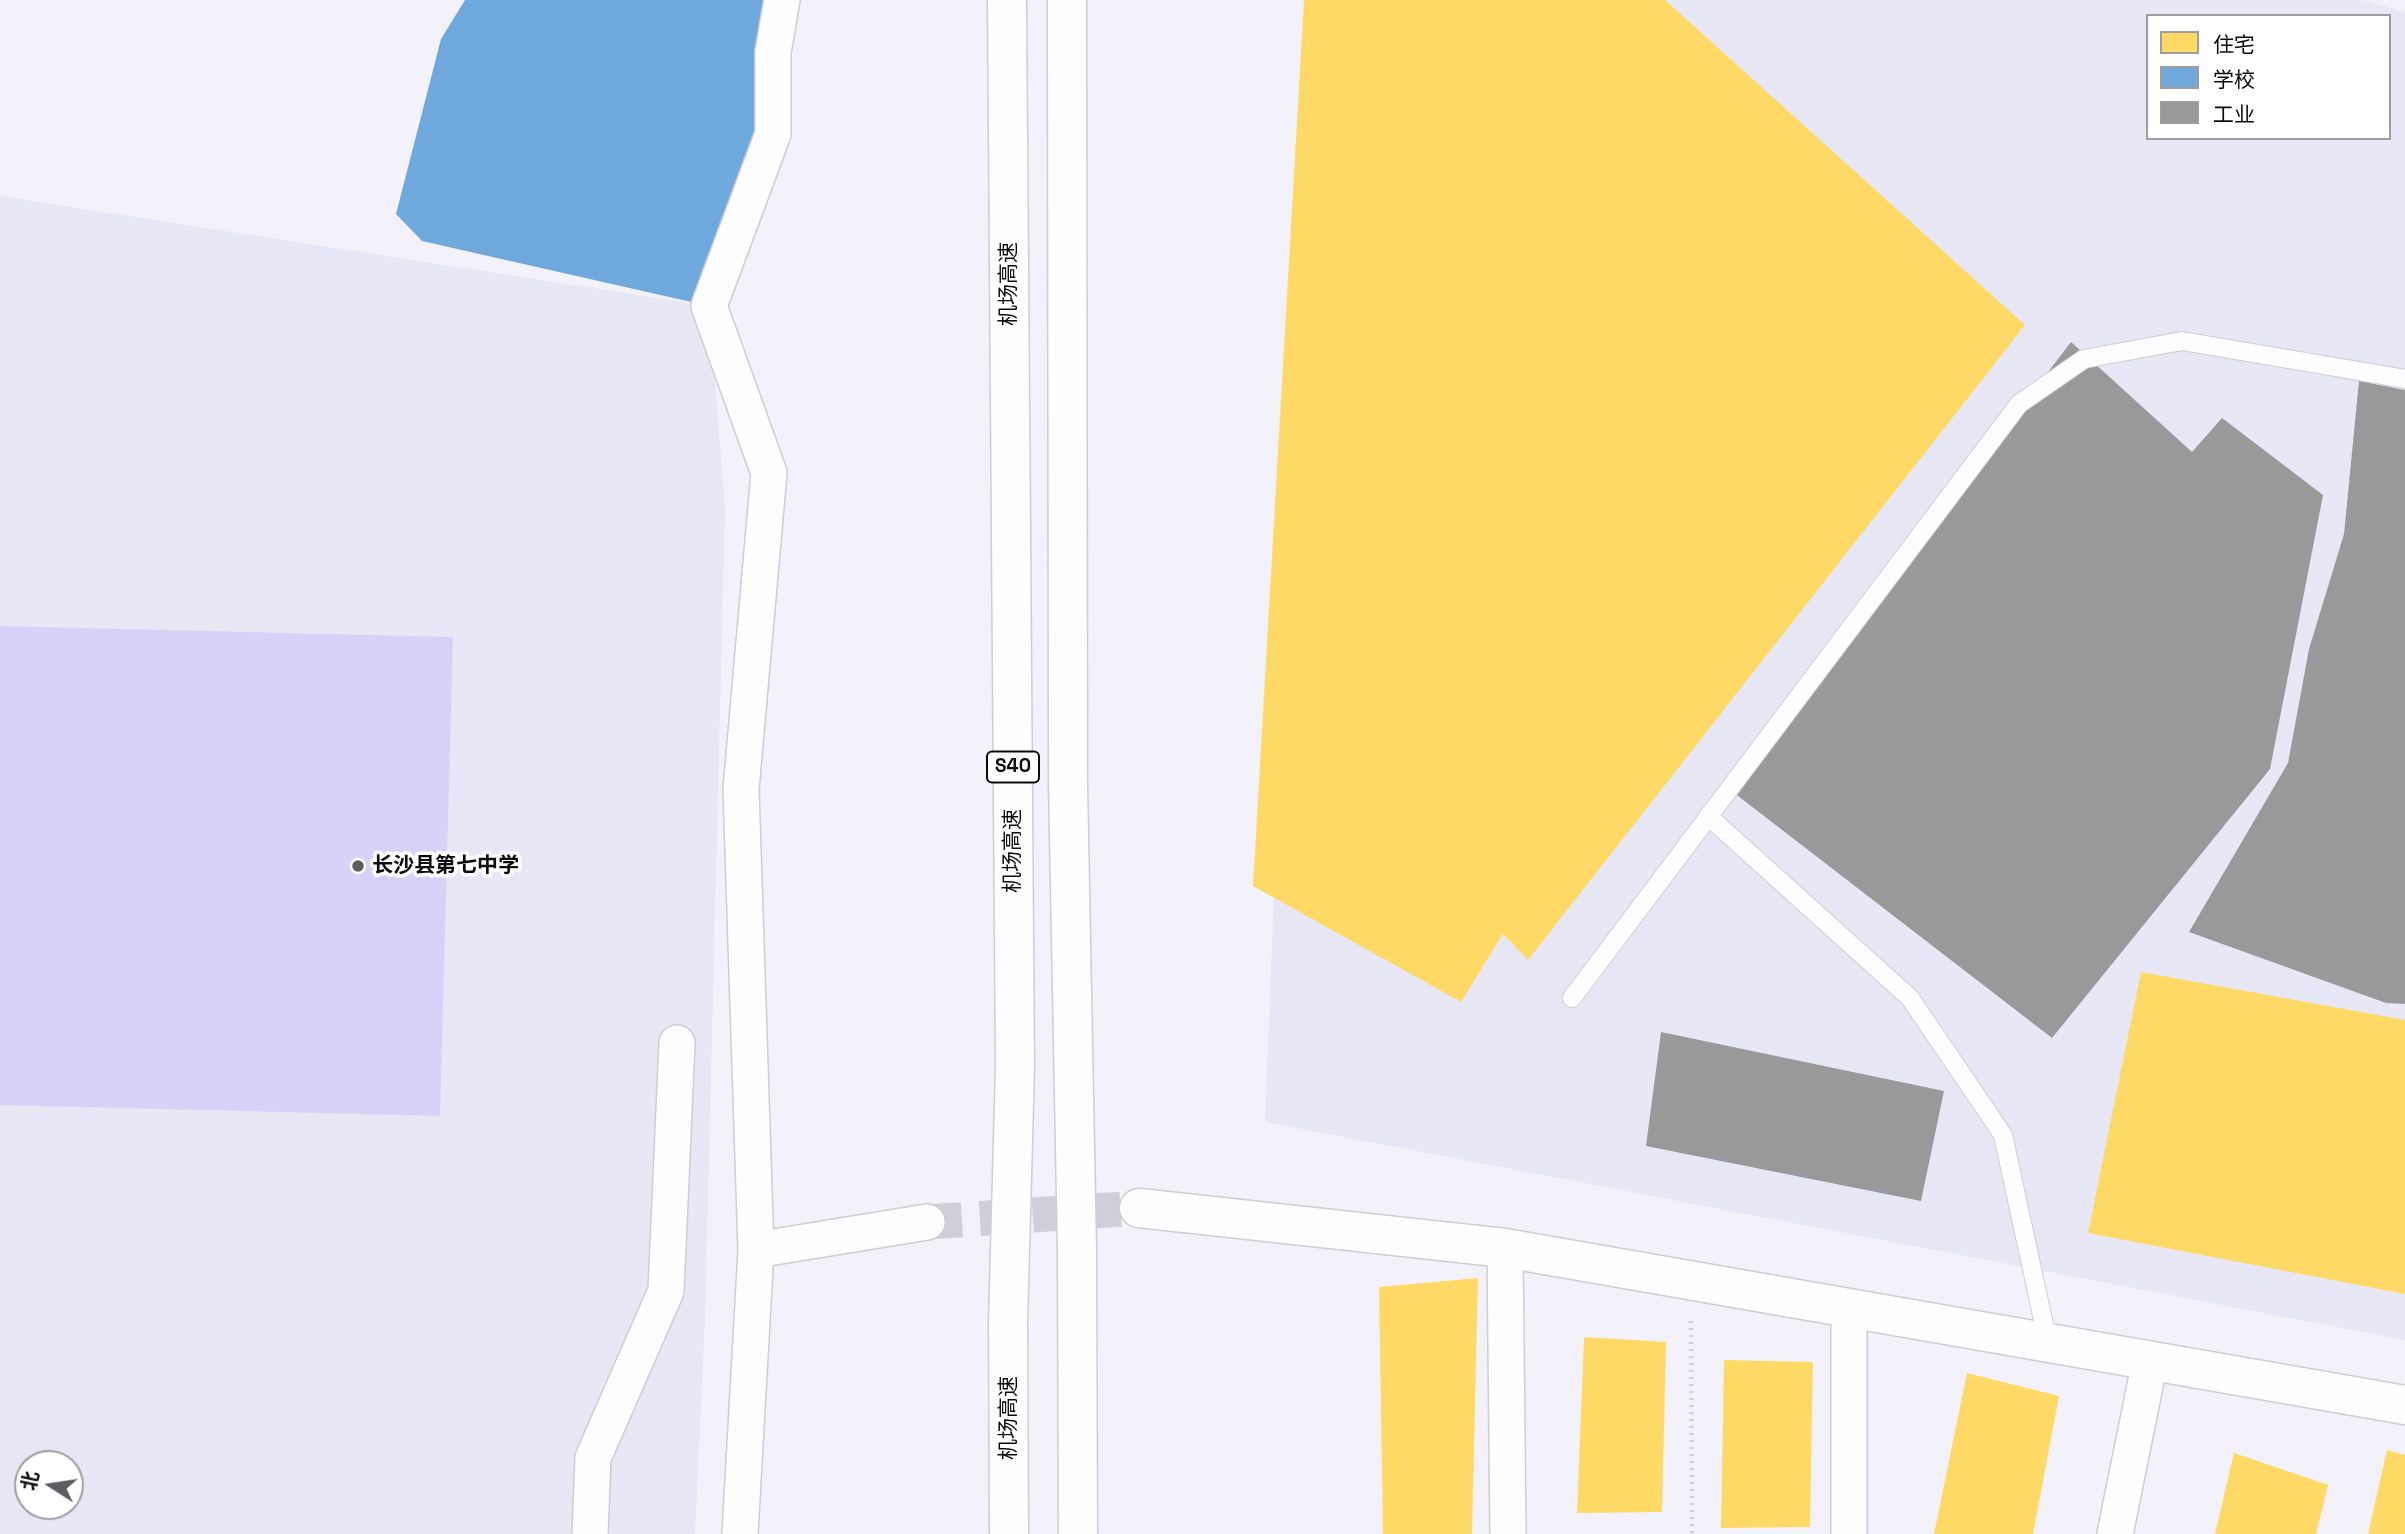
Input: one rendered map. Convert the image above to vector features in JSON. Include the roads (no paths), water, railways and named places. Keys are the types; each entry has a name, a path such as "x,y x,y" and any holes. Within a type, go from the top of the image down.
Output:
{"main road":[{"name":"机场高速","path":"1007,0 1015,1067 1008,1322 1009,1534"},
{"name":"S40","path":"1067,0 1068,783 1077,1251 1078,1534"},
{"path":"1139,1208 1505,1248 2405,1405"}],"street":[{"path":"740,1534 756,1250 741,789 769,473 709,306 773,134 773,52 782,0"},
{"path":"590,1534 593,1458 666,1291 677,1043"},
{"path":"756,1250 927,1222"},
{"path":"1505,1248 1508,1534"},
{"path":"1849,1308 1849,1534"},
{"path":"2115,1534 2150,1361"}],"lane":[{"path":"1572,998 2019,404 2084,359 2182,341 2405,379"},
{"path":"1708,816 1910,998 2003,1135 2048,1343"}],"tunnel":[{"path":"927,1222 1139,1208"}],"place":[{"name":"长沙县第七中学","path":"358,866"}]}
